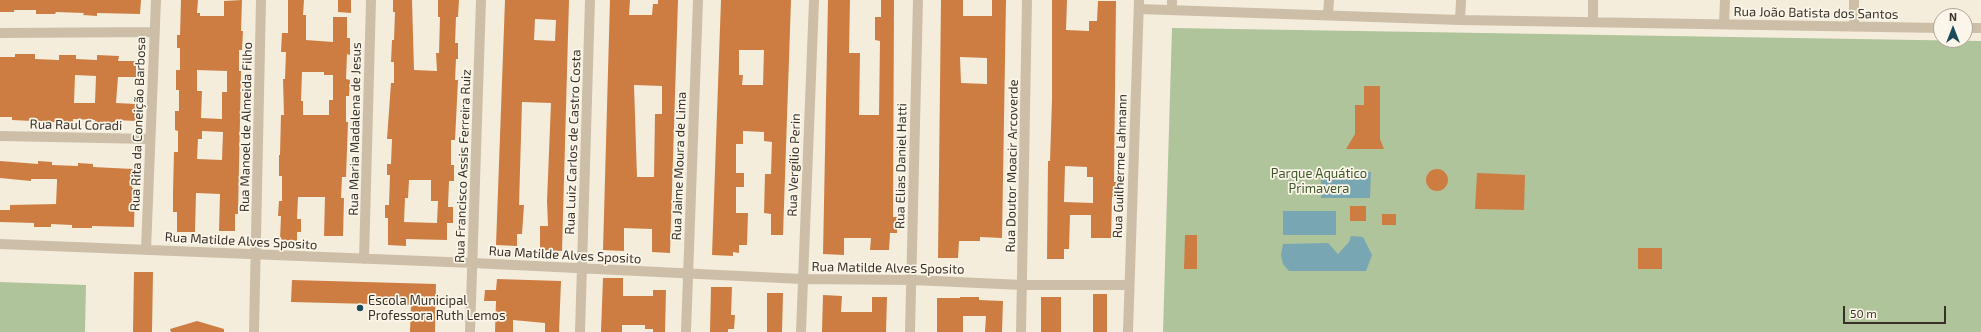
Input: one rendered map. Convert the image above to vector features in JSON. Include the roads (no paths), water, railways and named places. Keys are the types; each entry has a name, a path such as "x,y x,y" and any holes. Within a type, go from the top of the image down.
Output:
{"street":[{"name":"Rua Rita da Coneição Barbosa","path":"146,250 156,0"},
{"name":"Rua Manoel de Almeida Filho","path":"254,332 261,0"},
{"name":"Rua Maria Madalena de Jesus","path":"364,259 371,0"},
{"name":"Rua Francisco Assis Ferreira Ruiz","path":"470,332 481,0"},
{"name":"Rua Luiz Carlos de Castro Costa","path":"580,332 590,0"},
{"name":"Rua Jaime Moura de Lima","path":"686,332 698,0"},
{"name":"Rua Vergílio Perin","path":"801,332 814,0"},
{"name":"Rua Elias Daniel Hatti","path":"910,332 918,0"},
{"name":"Rua Doutor Moacir Arcoverde","path":"1021,332 1027,0"},
{"path":"1328,15 1329,0"},
{"path":"1460,20 1461,0"},
{"path":"1593,0 1593,22"},
{"path":"1724,24 1725,0"},
{"path":"1854,0 1854,27"},
{"name":"Rua João Batista dos Santos","path":"1139,5 1172,5 1328,15 1460,20 1933,28"},
{"name":"Rua Guilherme Lahmann","path":"1128,332 1139,5"},
{"path":"0,33 155,32"},
{"name":"Rua Raul Coradi","path":"0,136 150,140"},
{"name":"Rua Matilde Alves Sposito","path":"0,244 473,263 802,279 912,280 1023,285 1129,285"}],"water":[{"path":"1321,172 1371,172 1370,198 1321,198"},
{"path":"1283,211 1336,211 1336,235 1283,235"},
{"path":"1351,236 1363,237 1372,255 1366,271 1289,271 1283,264 1281,255 1283,244 1328,243 1338,254 1349,242"}],"place":[{"name":"Escola Municipal Professora Ruth Lemos","path":"360,308"}],"park label":[{"name":"Parque Aquático Primavera","path":"1319,182"}]}
